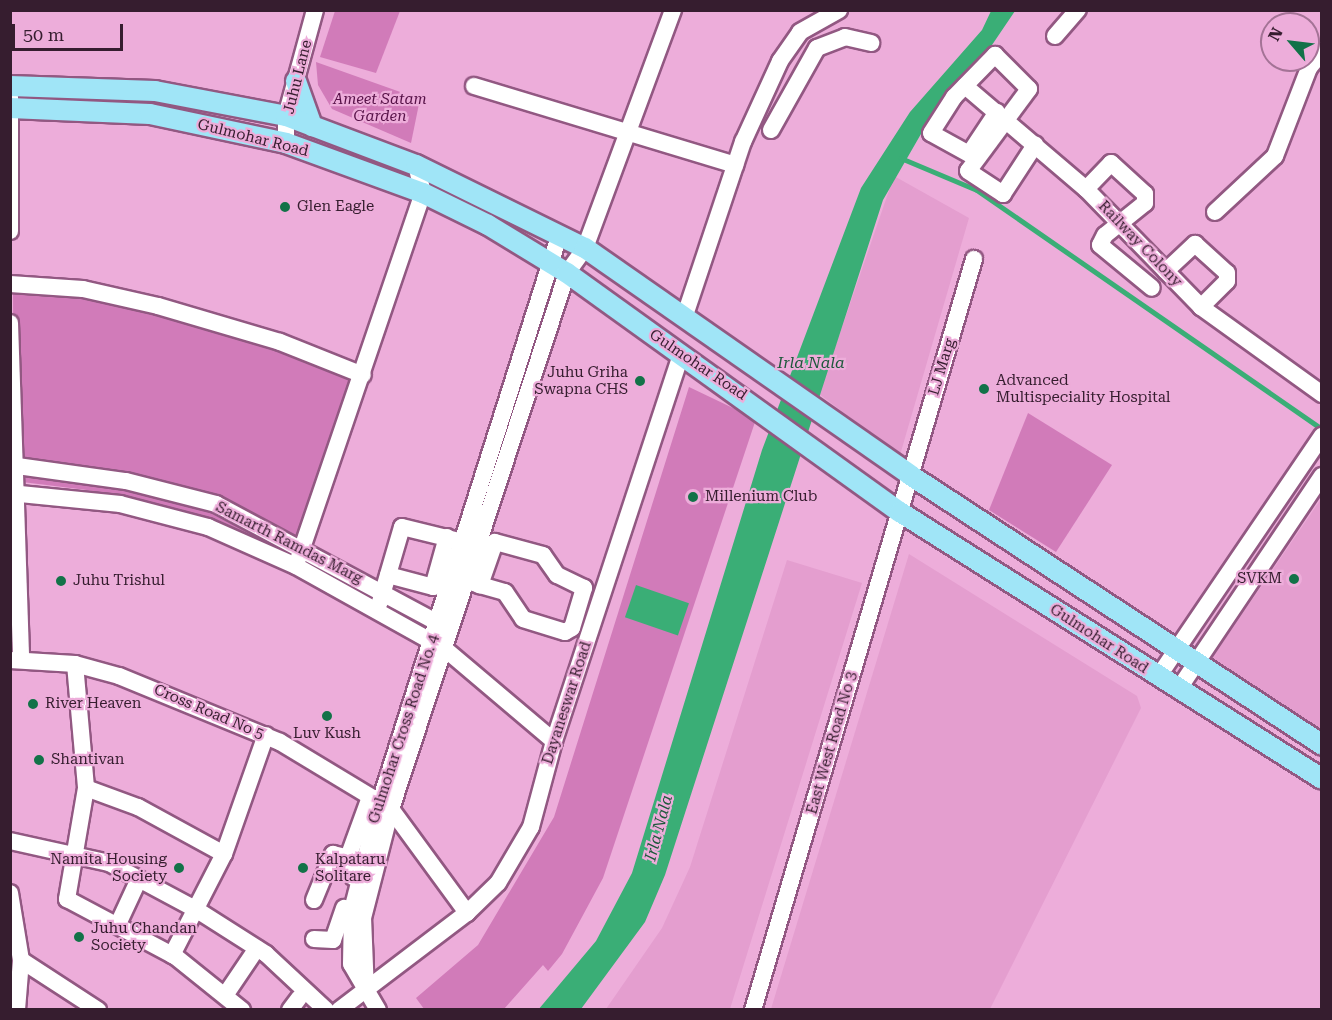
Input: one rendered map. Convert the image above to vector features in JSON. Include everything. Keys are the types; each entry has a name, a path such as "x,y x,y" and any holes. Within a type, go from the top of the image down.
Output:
{"main road":[{"path":"296,81 312,126"},
{"name":"Gulmohar Road","path":"10,86 155,91 286,116 416,165 585,248 684,318 765,370 909,475 1194,664 1322,745"},
{"name":"Gulmohar Road","path":"11,105 150,114 286,143 423,193 559,268 681,355 755,404 900,512 1322,779"}],"street":[{"name":"Juhu Lane","path":"286,143 286,116 315,10"},
{"name":"Gulmohar Cross Road No. 4","path":"342,941 381,803 444,627 455,540 559,268 585,248 624,134 673,10"},
{"path":"684,318 735,165 791,42 810,17 839,10"},
{"path":"1055,36 1078,10"},
{"path":"771,130 813,53 825,42 845,37 871,43"},
{"path":"791,42 813,53"},
{"path":"1215,212 1275,156 1309,68 1322,51"},
{"path":"990,56 997,56 1029,89 1000,115 969,154 934,136 930,130 990,56"},
{"path":"474,86 624,134 735,165"},
{"name":"Railway Colony","path":"965,86 1086,189 1202,307 1322,394"},
{"path":"10,231 11,105"},
{"path":"1000,115 969,168 970,174 1003,194 1035,145"},
{"path":"1086,189 1112,163 1145,194 1145,202 1105,235 1101,249 1152,288"},
{"path":"296,566 363,375 423,193 416,165"},
{"name":"Gulmohar Cross Road No. 4","path":"444,627 473,583 559,268 559,236"},
{"path":"1166,271 1195,244 1227,273 1227,281 1202,307"},
{"name":"LJ Marg","path":"909,475 974,259"},
{"path":"10,284 83,288 158,306 280,342 363,375"},
{"path":"10,323 16,659"},
{"name":"Dayaneswar Road","path":"339,1010 366,992 467,913 498,883 531,827 554,741 681,355"},
{"path":"1158,677 1173,649 1319,439"},
{"name":"Samarth Ramdas Marg","path":"12,464 126,481 216,504 302,546 444,627"},
{"name":"East West Road No 3","path":"753,1010 909,475"},
{"path":"1178,690 1322,476"},
{"name":"Samarth Ramdas Marg","path":"12,492 131,507 208,527 296,566 438,646 554,741"},
{"path":"377,611 388,575 405,525 455,540 433,587 388,575"},
{"path":"497,542 543,555 557,575 584,588 572,628 565,632 523,619 509,594 473,583 497,542"},
{"name":"Cross Road No 5","path":"16,659 75,664 185,699 266,735 381,803"},
{"path":"75,664 86,788 72,851 68,900 119,922 172,955 224,993 242,1010"},
{"path":"172,955 251,802 266,735"},
{"path":"86,788 138,807 224,854"},
{"name":"Gulmohar Cross Road No. 4","path":"366,992 363,918 381,803"},
{"path":"347,860 381,803 467,913"},
{"path":"10,841 72,851 139,879 197,910 251,941 326,1010"},
{"path":"314,900 329,859 337,853 356,867 342,941 366,992 378,1010"},
{"path":"119,922 139,879"},
{"path":"10,893 21,960 17,1010"},
{"path":"314,939 342,941"},
{"path":"224,993 251,941"},
{"path":"21,960 98,1010"}],"shaded area":[{"path":"894,176 969,218 900,455 819,394"},
{"name":"SVKM","path":"1321,499 1321,730 1212,658"},
{"path":"909,554 1137,696 1141,708 990,1009 771,1009"},
{"path":"787,560 862,583 730,1009 606,1009 662,928 690,867"}],"green space":[{"path":"335,11 400,11 376,73 320,57"},
{"name":"Ameet Satam Garden","path":"316,62 420,99 411,143 332,109 318,85"},
{"path":"13,288 92,295 183,318 358,377 294,561 220,521 87,490 14,481"},
{"path":"689,387 756,419 603,878 562,954 548,971 543,965 504,1009 424,1009 416,998 478,945 554,817"},
{"path":"1028,413 1112,465 1056,552 989,510"}],"water":[{"path":"991,11 1015,11 973,73 925,127 883,200 665,875 645,922 581,1009 538,1010 596,941 632,873 762,450 861,188 910,112 982,30"},
{"path":"636,585 689,603 678,635 625,617"}],"waterway":[{"name":"Irla Nala","path":"901,158 977,190 1322,429"}],"place":[{"name":"Glen Eagle","path":"285,207"},
{"name":"Juhu Griha Swapna CHS","path":"640,381"},
{"name":"Advanced Multispeciality Hospital","path":"984,389"},
{"name":"Millenium Club","path":"693,497"},
{"name":"SVKM","path":"1294,579"},
{"name":"Juhu Trishul","path":"61,581"},
{"name":"River Heaven","path":"33,704"},
{"name":"Luv Kush","path":"327,716"},
{"name":"Shantivan","path":"39,760"},
{"name":"Namita Housing Society","path":"179,868"},
{"name":"Kalpataru Solitare","path":"303,868"},
{"name":"Juhu Chandan Society","path":"79,937"}]}
